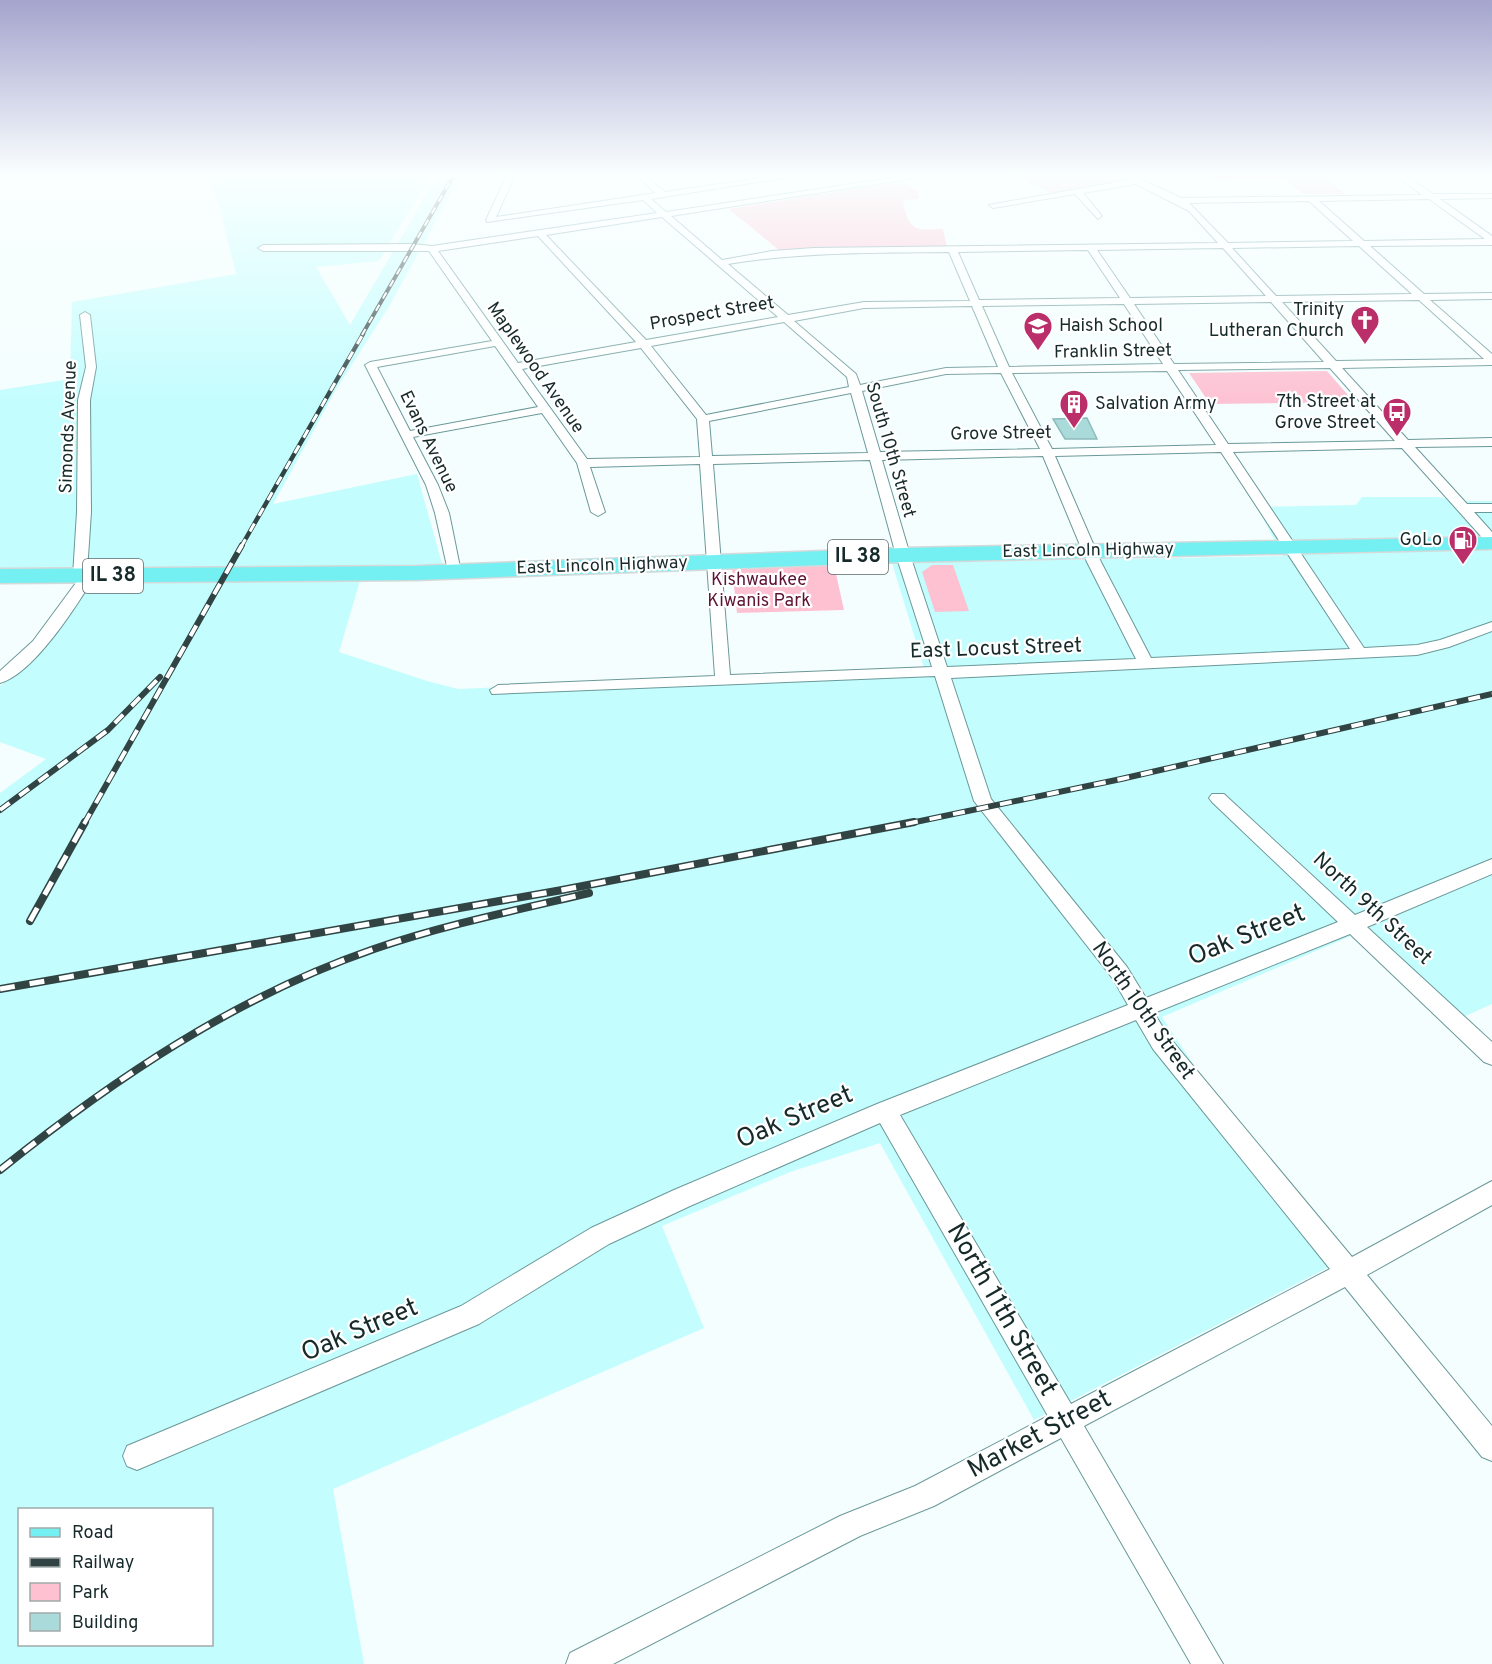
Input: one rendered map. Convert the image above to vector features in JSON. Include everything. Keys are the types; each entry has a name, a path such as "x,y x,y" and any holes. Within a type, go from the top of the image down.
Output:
{"main road":[{"name":"East Lincoln Highway","path":"0,576 454,572 612,564 713,563 903,555 1492,542"}],"street":[{"name":"Maplewood Avenue","path":"433,251 582,463 598,512"},
{"path":"557,251 643,343 703,419 723,680"},
{"name":"South 10th Street","path":"704,251 852,376 903,555"},
{"path":"718,263 790,252 863,251"},
{"path":"953,251 1005,370 1047,451 1089,552 1146,664"},
{"path":"1094,251 1292,547 1360,653"},
{"path":"1230,251 1492,542"},
{"path":"1369,251 1492,361"},
{"name":"Prospect Street","path":"514,367 864,305 1492,296"},
{"name":"Simonds Avenue","path":"84,576 84,400 91,367 85,325 86,315"},
{"name":"Evans Avenue","path":"454,572 442,513 432,485 370,365 497,343"},
{"name":"Franklin Street","path":"703,419 936,372 1334,366 1492,361"},
{"path":"405,435 545,409"},
{"name":"Grove Street","path":"582,463 1492,442"},
{"path":"1461,508 1492,508"},
{"name":"North 10th Street","path":"903,555 983,801 1120,973 1161,1043 1492,1447"},
{"path":"0,678 47,637 84,576"},
{"name":"East Locust Street","path":"498,690 940,671 952,673 1428,649 1492,626"},
{"name":"North 9th Street","path":"1218,798 1492,1056"},
{"name":"Oak Street","path":"137,1456 470,1315 600,1236 885,1111 1141,1010 1492,866"},
{"name":"North 11th Street","path":"885,1111 1208,1664"},
{"name":"Market Street","path":"581,1664 850,1526 924,1496 1349,1272 1492,1192"}],"shaded area":[{"path":"230,251 385,251 379,261 316,267 350,325 394,251 420,251 390,305 335,391 273,504 417,474 442,564 364,567 339,652 458,689 924,668 892,563 1283,556 1257,507 1356,505 1362,497 1437,497 1466,501 1492,501 1492,1004 1461,1018 1367,929 1162,1017 1207,1085 1350,1256 1034,1420 880,1143 790,1172 662,1226 704,1328 333,1489 364,1664 0,1664 0,793 46,759 0,742 0,686 50,640 92,584 0,583 0,390 70,379 72,302 236,274"}],"green space":[{"path":"1327,371 1354,402 1210,404 1189,373"},
{"name":"Kishwaukee Kiwanis Park","path":"834,565 844,610 737,613 732,568"},
{"path":"932,565 953,565 969,611 935,612 922,572"}],"building":[{"name":"Salvation Army","path":"1087,418 1097,439 1065,439 1053,419"}],"railway":[{"path":"362,335 410,251"},
{"path":"241,547 363,334"},
{"path":"84,824 242,545"},
{"path":"0,810 108,730 160,677"},
{"path":"906,824 1121,779 1492,694"},
{"path":"30,921 85,822"},
{"path":"0,989 562,890 914,822"},
{"path":"0,1170 43,1136 132,1073 178,1043 273,991 400,940 481,918 589,893"}],"place":[{"name":"Trinity Lutheran Church","path":"1365,346"},
{"name":"Haish School","path":"1038,352"},
{"name":"Salvation Army","path":"1074,430"},
{"name":"7th Street at Grove Street","path":"1397,438"},
{"name":"GoLo","path":"1463,566"}]}
